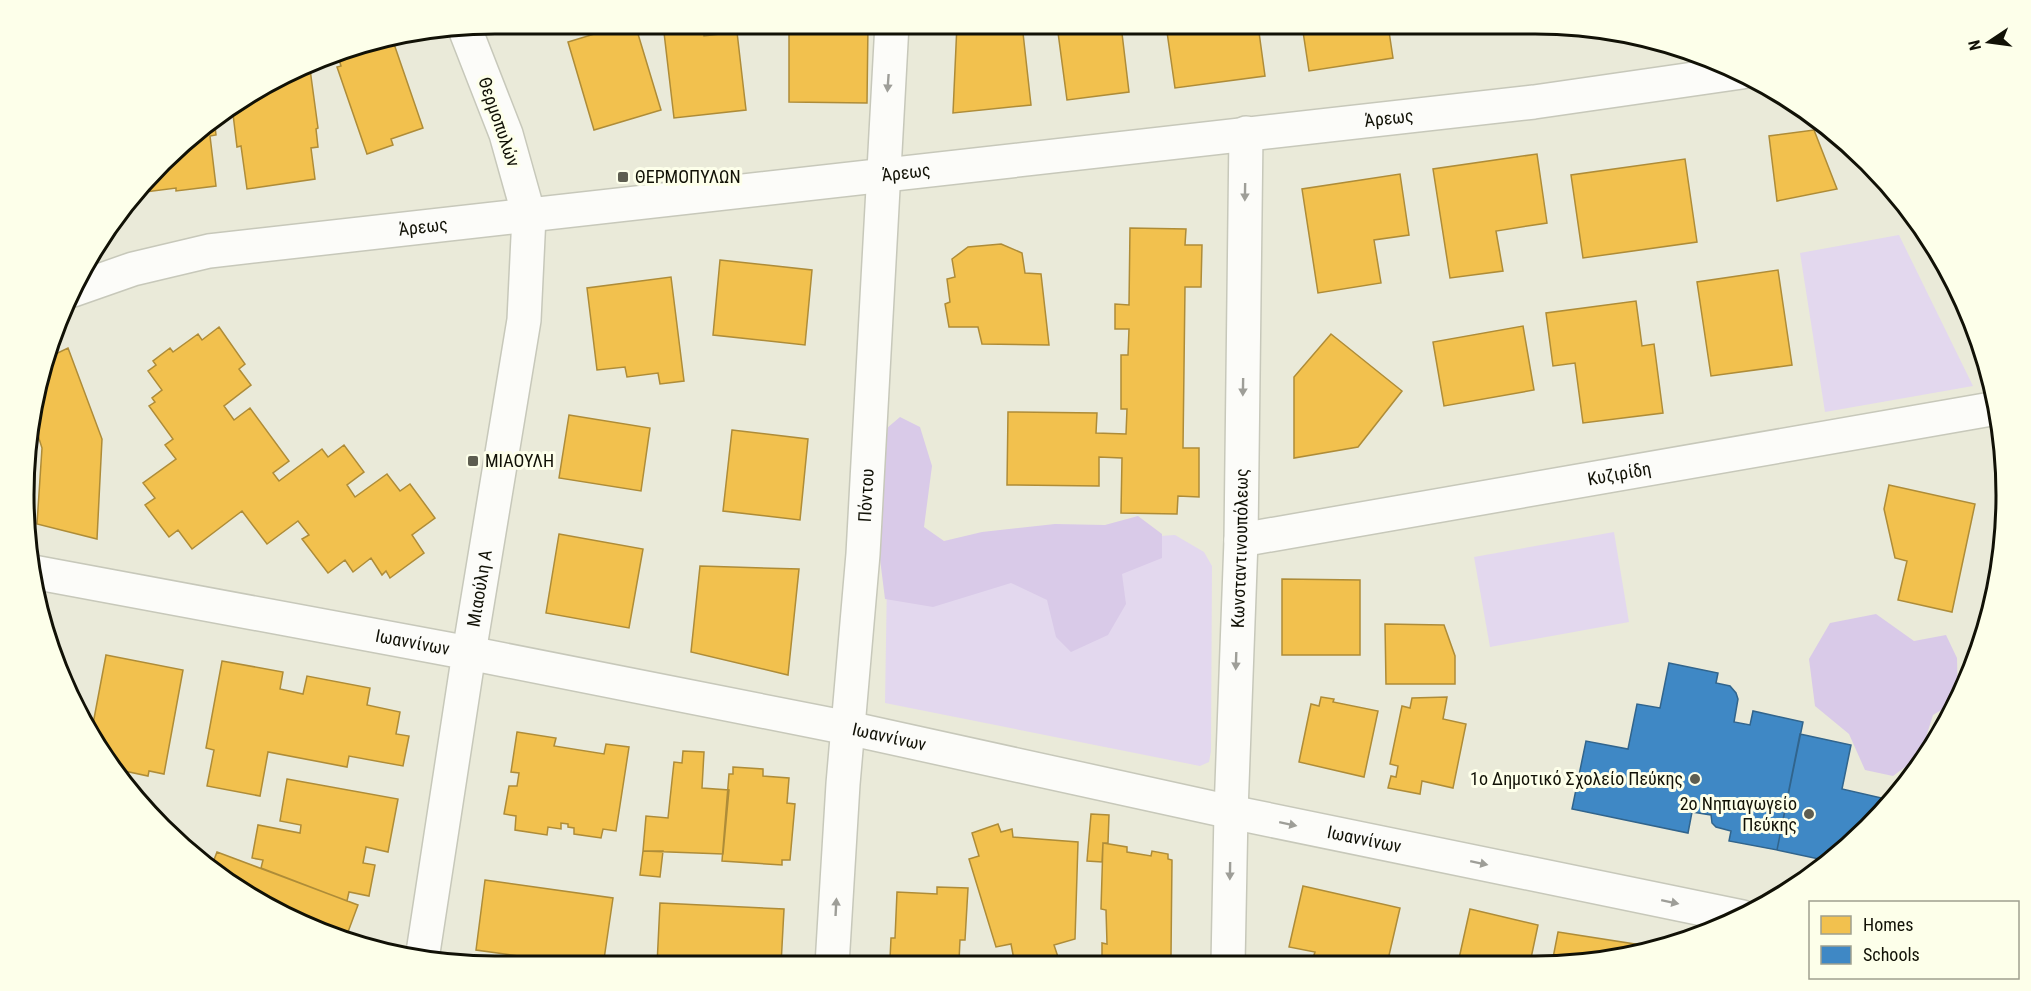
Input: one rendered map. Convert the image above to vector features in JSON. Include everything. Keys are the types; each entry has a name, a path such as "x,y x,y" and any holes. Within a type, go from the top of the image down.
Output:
{"street":[{"name":"Πόντου","path":"833,956 843,784 862,554 891,34"},
{"name":"Θερμοπυλών","path":"467,35 506,134 530,216"},
{"name":"Άρεως","path":"85,286 134,269 209,251 1534,102 1723,75"},
{"name":"Κωνσταντινουπόλεως","path":"1228,956 1241,540 1246,133"},
{"name":"Μιαούλη Α","path":"423,951 524,320 530,216"},
{"name":"Κυζιρίδη","path":"1241,540 1989,409"},
{"name":"Ιωαννίνων","path":"41,573 469,653 849,728 1231,812 1728,914"}],"shaded area":[{"path":"1899,235 1973,386 1825,412 1800,253"},
{"path":"900,417 920,427 932,466 924,527 944,541 982,532 1055,524 1105,525 1138,516 1162,534 1162,558 1122,574 1126,604 1108,635 1071,652 1056,637 1047,600 1011,583 933,607 885,599 880,559 880,434"},
{"path":"1614,532 1629,622 1490,647 1474,557"},
{"path":"1175,535 1204,552 1212,566 1211,751 1209,762 1200,766 885,703 887,578 923,552"},
{"path":"1876,614 1914,641 1946,635 1957,658 1958,680 1944,708 1933,715 1924,744 1911,763 1893,776 1865,770 1849,734 1815,706 1809,659 1830,623"}],"building: Homes":[{"path":"594,34 638,34 661,110 594,130 568,42"},
{"path":"664,34 704,34 704,36 737,34 746,110 674,118"},
{"path":"789,34 868,34 867,103 789,102"},
{"path":"957,34 1023,34 1031,105 953,113"},
{"path":"1058,34 1122,34 1129,92 1067,100"},
{"path":"1167,34 1259,34 1265,76 1175,88"},
{"path":"1303,34 1389,34 1393,58 1309,71"},
{"path":"395,46 423,128 391,139 393,145 367,154 337,67 341,66 340,62 347,59"},
{"path":"311,74 318,128 316,129 318,147 311,148 315,179 247,189 241,146 237,147 233,116 265,96"},
{"path":"215,130 216,135 210,136 216,186 176,191 176,188 150,191 192,149"},
{"path":"1814,130 1837,189 1777,201 1769,136"},
{"path":"1537,154 1547,223 1496,231 1503,271 1450,278 1433,169"},
{"path":"1685,159 1697,242 1583,258 1571,175"},
{"path":"1400,174 1409,235 1374,240 1381,283 1318,293 1302,189"},
{"path":"1130,228 1186,229 1185,245 1202,245 1201,287 1185,287 1183,448 1199,448 1199,497 1178,496 1177,514 1121,513 1122,458 1099,457 1099,486 1007,485 1008,412 1097,413 1096,433 1126,434 1127,409 1121,409 1121,355 1128,355 1129,329 1115,329 1115,304 1129,305"},
{"path":"1001,244 1022,253 1025,273 1041,274 1049,345 982,344 978,327 949,327 945,304 950,302 947,279 955,277 952,259 968,247"},
{"path":"720,260 812,270 805,345 713,335"},
{"path":"1778,270 1792,365 1711,376 1697,282"},
{"path":"671,277 684,381 660,384 658,373 627,377 625,367 597,370 587,288"},
{"path":"1636,301 1642,346 1654,344 1663,413 1583,423 1575,363 1553,366 1546,313"},
{"path":"1523,326 1534,390 1444,406 1433,342"},
{"path":"219,327 245,364 239,369 251,385 224,406 234,420 250,408 289,461 273,473 279,481 322,449 328,457 344,445 364,472 347,485 355,497 387,474 400,491 410,484 435,518 412,535 424,553 390,578 386,571 382,575 371,558 353,572 345,560 328,573 302,539 309,535 298,521 267,544 242,511 192,549 178,530 169,537 145,505 155,498 143,483 176,459 165,445 173,439 149,406 155,402 152,398 162,390 148,371 156,365 153,361 170,348 173,352 198,334 202,340"},
{"path":"1331,334 1402,391 1358,447 1294,458 1294,377"},
{"path":"68,348 102,439 97,539 37,524 42,448 38,435 57,353"},
{"path":"569,415 650,428 641,491 559,478"},
{"path":"732,430 808,439 800,520 723,511"},
{"path":"1889,485 1975,504 1952,612 1898,600 1907,561 1895,558 1884,509"},
{"path":"559,534 643,549 629,628 546,613"},
{"path":"700,566 799,569 788,675 691,652"},
{"path":"1282,579 1360,580 1360,655 1282,655"},
{"path":"1385,624 1444,625 1455,656 1455,684 1386,684"},
{"path":"106,655 183,670 164,774 149,771 148,776 127,771 94,721"},
{"path":"222,661 283,672 280,689 303,694 307,676 370,688 367,705 400,712 396,734 409,736 403,766 349,756 347,767 268,752 260,796 207,786 214,750 206,748"},
{"path":"1321,697 1334,699 1333,702 1378,711 1364,777 1299,762 1311,704 1319,706"},
{"path":"1447,697 1443,719 1466,724 1453,788 1422,781 1420,794 1388,788 1391,776 1396,777 1398,766 1390,764 1402,706 1410,708 1412,698"},
{"path":"517,732 556,738 554,746 604,754 606,744 629,747 616,831 603,829 601,838 574,834 574,828 561,823 561,829 548,827 547,835 515,830 516,816 504,814 509,786 517,786 519,773 511,772"},
{"path":"683,751 704,752 702,788 729,790 723,854 643,851 646,816 668,818 674,762 682,763"},
{"path":"733,767 763,769 763,776 789,778 787,803 795,804 790,860 782,860 782,865 722,861 729,774 733,774"},
{"path":"287,779 398,799 388,852 366,847 363,863 375,865 369,896 349,892 347,901 261,868 263,860 252,858 258,825 300,833 301,825 280,821"},
{"path":"1091,814 1109,815 1108,843 1103,843 1102,862 1087,861"},
{"path":"998,824 1001,832 1012,829 1013,837 1078,842 1075,939 1054,945 1058,956 1013,956 1011,944 996,947 969,859 979,856 972,833"},
{"path":"1103,843 1127,847 1127,852 1151,856 1152,851 1168,854 1168,859 1172,860 1171,956 1102,956 1102,943 1107,944 1106,910 1101,909"},
{"path":"643,851 663,851 660,877 640,875"},
{"path":"217,852 358,905 348,932 265,895 214,860"},
{"path":"485,880 613,898 604,956 518,956 476,950"},
{"path":"1303,886 1400,908 1389,956 1314,956 1315,952 1289,947"},
{"path":"937,887 968,888 965,940 960,940 959,956 890,956 891,938 895,938 897,892 937,894"},
{"path":"660,903 784,909 781,956 657,956"},
{"path":"1470,909 1538,925 1531,956 1460,956"},
{"path":"1558,932 1639,945 1596,953 1553,956"}],"building: Schools":[{"path":"1669,663 1718,673 1716,683 1730,686 1738,699 1734,722 1750,725 1753,711 1803,722 1777,850 1729,841 1731,831 1716,827 1712,823 1711,815 1692,812 1688,833 1572,809 1586,741 1628,749 1637,704 1660,708"},
{"path":"1800,734 1851,745 1842,789 1883,798 1818,859 1777,850"}],"place":[{"name":"ΘΕΡΜΟΠΥΛΩΝ","path":"623,177"},
{"name":"ΜΙΑΟΥΛΗ","path":"473,461"},
{"name":"1ο Δημοτικό Σχολείο Πεύκης","path":"1695,779"},
{"name":"2ο Νηπιαγωγείο Πεύκης","path":"1809,814"}]}
